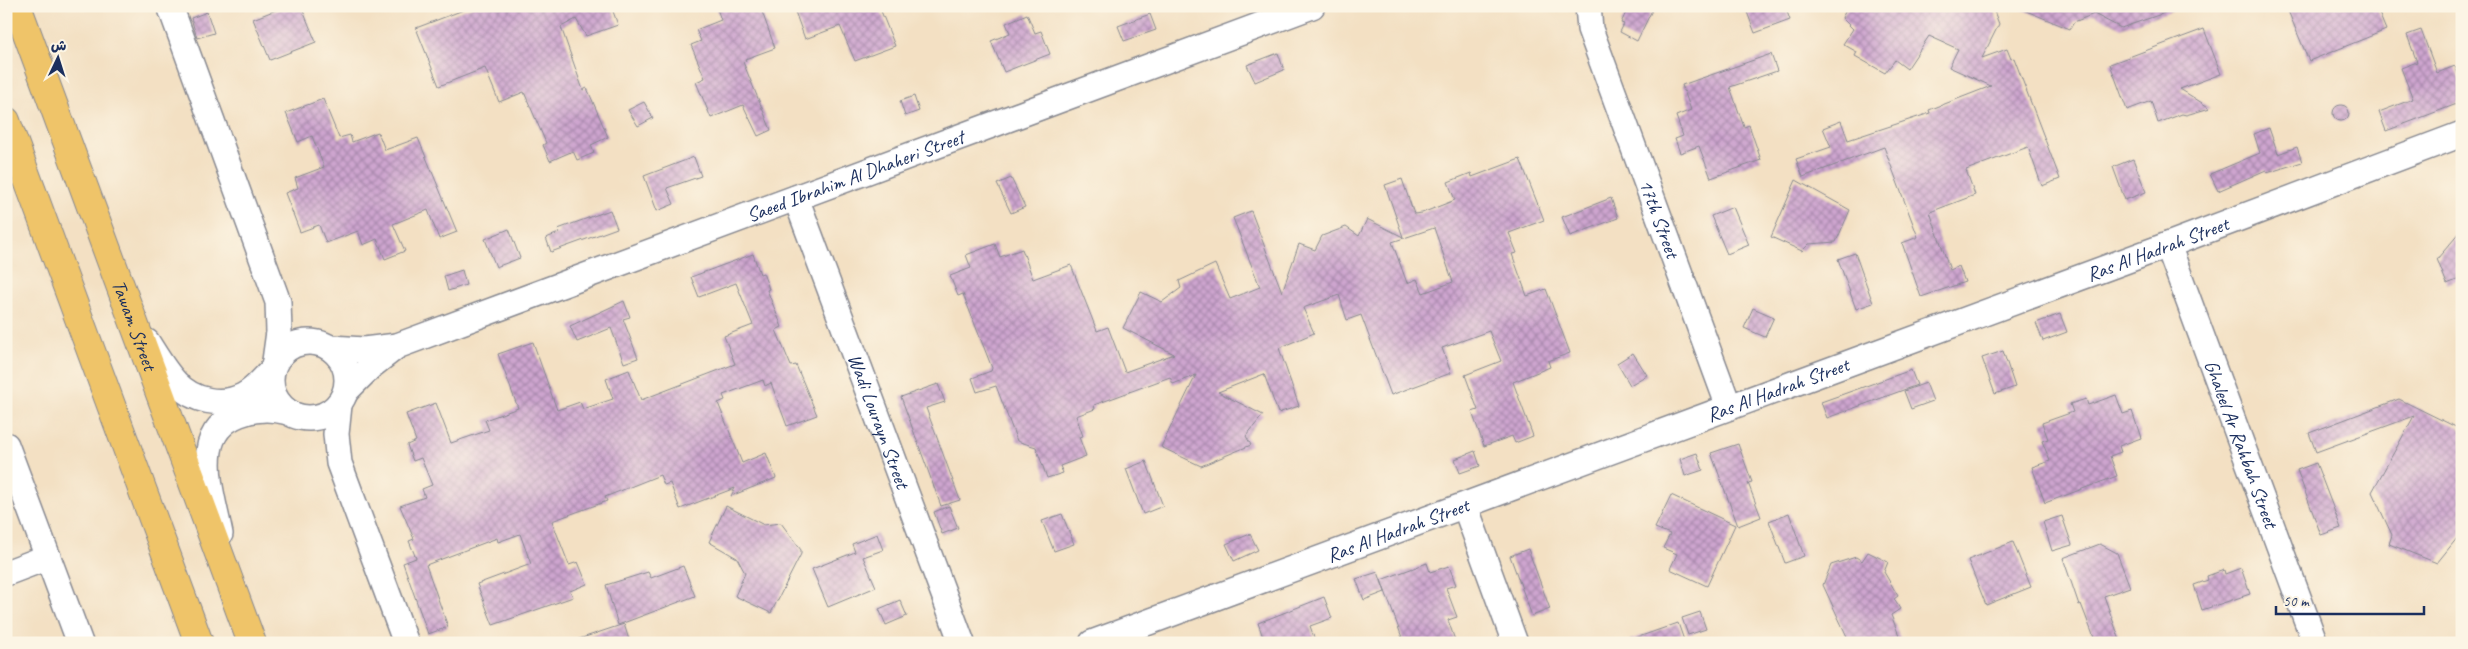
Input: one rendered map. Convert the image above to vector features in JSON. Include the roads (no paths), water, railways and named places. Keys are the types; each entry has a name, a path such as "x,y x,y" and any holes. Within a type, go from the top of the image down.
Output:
{"main road":[{"name":"Tawam Street","path":"17,6 252,643"},
{"path":"6,121 199,643"}],"street":[{"path":"170,6 278,302 279,332 270,382 273,394 279,404 319,438 339,463"},
{"name":"Saeed Ibrahim Al Dhaheri Street","path":"328,346 364,350 397,346 1312,6"},
{"name":"17th Street","path":"1570,6 1589,18 1729,407"},
{"name":"Ras Al Hadrah Street","path":"1092,643 2168,245 2462,134"},
{"name":"Wadi Lourayn Street","path":"796,198 962,643"},
{"name":"Ghaleel Ar Rahbah Street","path":"2168,245 2315,643"},
{"path":"278,302 300,325 328,346 345,367 348,379 342,398 336,434 339,463 406,643"},
{"path":"132,321 175,382 186,392 200,399 214,402 229,401 243,396 256,388 282,352 291,346 313,342 328,346"},
{"name":"Saeed Ibrahim Al Dhaheri Street","path":"342,398 370,367 397,346"},
{"path":"227,576 211,482 209,449 215,435 225,422 239,413 254,409 278,409 307,418 319,417 342,398"},
{"path":"6,445 80,643"},
{"path":"1465,506 1515,643"},
{"path":"6,573 48,557"}]}
